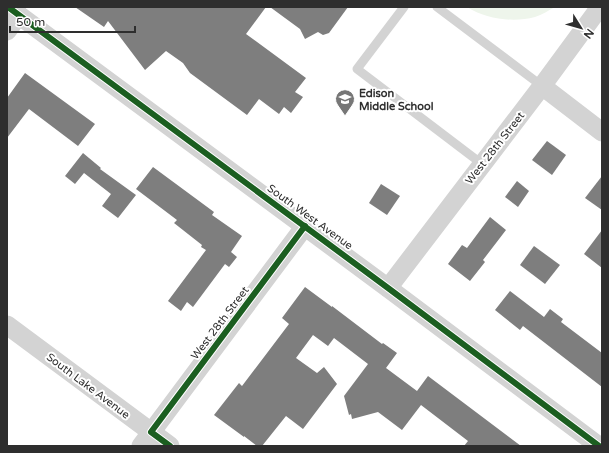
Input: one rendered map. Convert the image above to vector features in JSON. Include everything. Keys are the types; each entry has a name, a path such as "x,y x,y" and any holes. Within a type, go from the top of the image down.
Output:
{"street":[{"name":"West 28th Street","path":"388,288 542,86 600,7"},
{"path":"7,31 14,11"},
{"name":"South West Avenue","path":"14,11 599,446"},
{"path":"542,86 602,132"},
{"name":"West 28th Street","path":"146,439 305,226"},
{"name":"South Lake Avenue","path":"7,325 146,439 170,446"}],"lane":[{"path":"404,7 357,69 482,164"},
{"path":"437,7 542,86"}],"shaded area":[{"path":"467,7 555,7 538,16 527,19 509,20 491,17"}],"building":[{"path":"75,7 266,7 246,34 306,78 295,92 303,97 291,113 284,107 279,114 259,99 247,115 190,73 183,63 166,51 145,70 108,21 104,27"},
{"path":"270,7 348,7 329,33 323,35 318,32 305,39 300,29"},
{"path":"25,73 95,124 78,146 29,109 7,138 7,98"},
{"path":"547,141 566,155 552,175 532,160"},
{"path":"83,153 101,168 100,169 136,195 118,218 102,206 111,194 84,173 75,184 65,176"},
{"path":"153,167 214,212 212,215 242,236 231,252 237,257 229,267 225,264 193,307 187,302 181,311 168,301 206,250 201,247 202,245 174,223 177,220 136,189"},
{"path":"602,176 602,210 585,198"},
{"path":"517,181 529,191 518,207 505,197"},
{"path":"381,184 400,196 387,215 369,203"},
{"path":"490,217 506,230 483,260 485,262 470,281 448,264 462,245 467,248"},
{"path":"602,230 602,268 584,254"},
{"path":"534,246 560,265 545,284 520,265"},
{"path":"305,287 382,344 383,343 397,353 386,368 417,391 428,376 521,446 464,446 468,441 421,405 402,430 378,412 352,419 351,414 349,415 344,396 368,364 334,338 328,346 313,335 296,358 317,373 324,367 337,384 303,429 286,416 262,446 257,446 214,415 239,383 242,386 289,324 282,318"},
{"path":"510,291 544,317 550,309 563,319 561,322 602,353 602,387 523,326 520,330 495,310"}],"cycle path":[{"path":"8,7 599,446"},
{"path":"170,446 151,432 305,226"}],"place":[{"name":"Edison Middle School","path":"345,116"}]}
